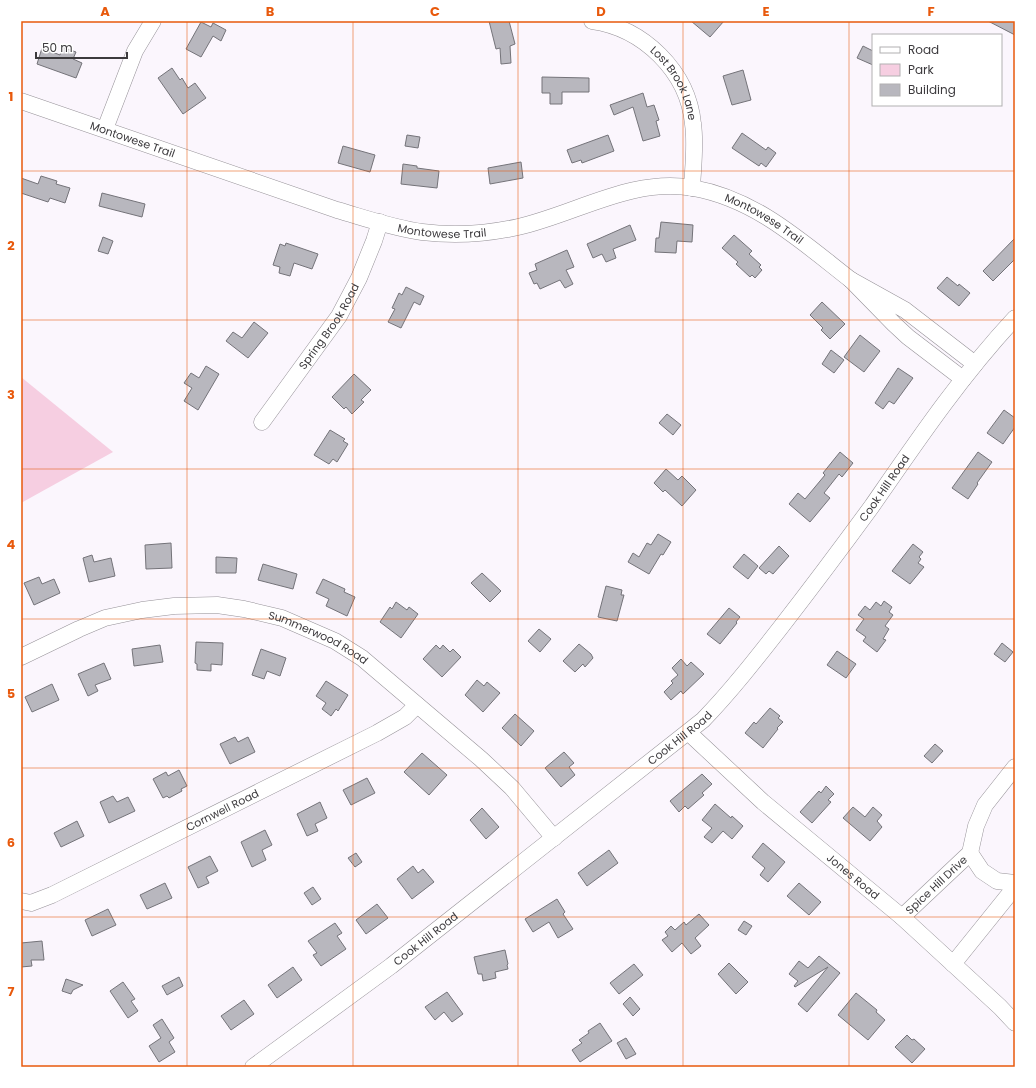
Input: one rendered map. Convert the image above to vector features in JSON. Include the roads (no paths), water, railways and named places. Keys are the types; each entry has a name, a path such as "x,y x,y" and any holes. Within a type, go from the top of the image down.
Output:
{"street":[{"path":"105,129 136,51 153,21"},
{"name":"Lost Brook Lane","path":"592,21 614,26 643,40 666,60 681,84 688,100 693,123 692,188"},
{"name":"Montowese Trail","path":"21,101 337,210 421,232 453,234 496,231 548,219 608,197 631,191 662,186 692,188 714,193 740,202 761,212 850,280 904,310 975,364"},
{"name":"Spring Brook Road","path":"262,422 339,316 359,278 374,242 380,222"},
{"name":"Montowese Trail","path":"850,280 903,333 963,379"},
{"name":"Cook Hill Road","path":"253,1067 391,966 689,733 703,720 739,681 812,587 941,408 975,364 1015,318"},
{"name":"Summerwood Road","path":"21,657 105,618 142,610 174,606 217,605 244,609 282,618 335,641 362,658 512,788 554,838"},
{"name":"Cornwell Road","path":"21,901 31,903 66,888 377,733 405,717 417,705"},
{"name":"Jones Road","path":"689,733 763,802 902,917 1000,1007 1015,1023"},
{"name":"Spice Hill Drive","path":"902,917 970,853 976,826 985,805 1015,766"},
{"name":"Spice Hill Drive","path":"970,853 982,872 997,881 1015,883"},
{"path":"953,964 1015,887"}]}
